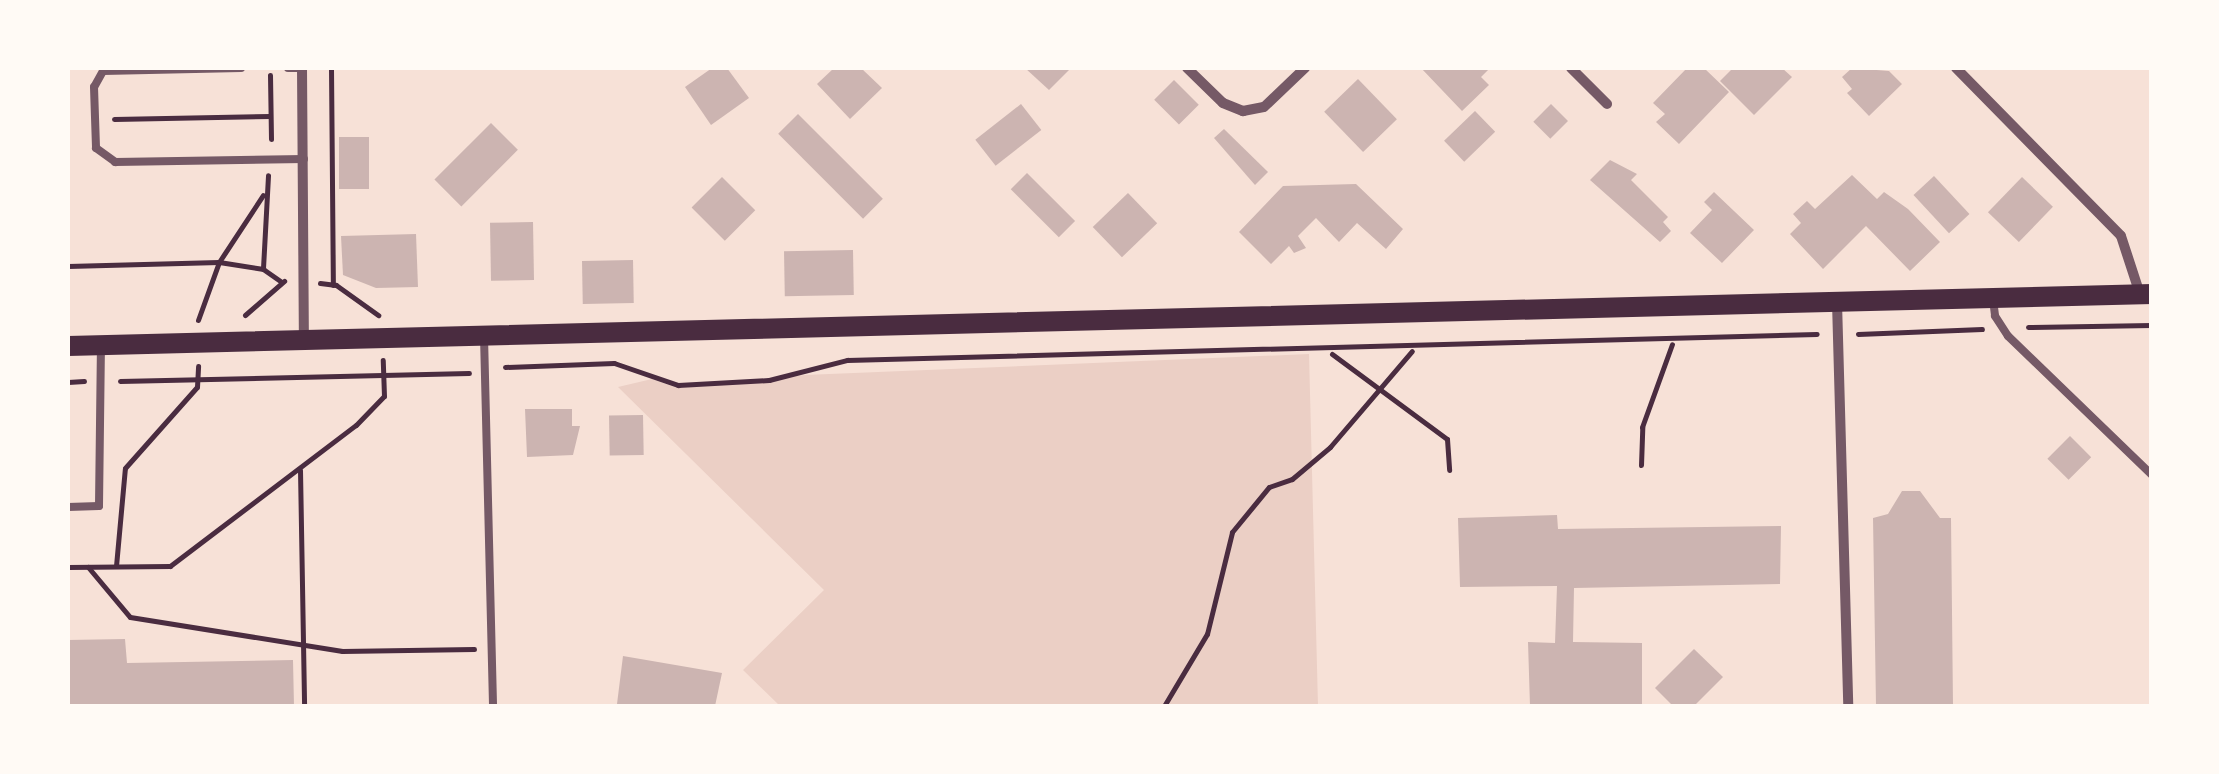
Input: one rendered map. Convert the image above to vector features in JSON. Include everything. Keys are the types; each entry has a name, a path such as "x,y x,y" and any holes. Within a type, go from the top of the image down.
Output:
{"main road":[{"path":"68,346 304,337 2146,294"}],"street":[{"path":"302,68 307,160 304,337"},
{"path":"1187,68 1222,103 1244,111 1264,107 1304,68"},
{"path":"1571,68 1607,104"},
{"path":"1956,68 2121,236 2146,294"},
{"path":"1838,302 1848,706"}],"lane":[{"path":"241,68 103,71 94,86 96,148 115,162 307,160"},
{"path":"288,68 302,68"},
{"path":"1993,298 1995,316 2008,336 2152,475"},
{"path":"484,335 494,706"},
{"path":"68,507 99,506 101,345"}],"path":[{"path":"331,68 333,285"},
{"path":"95,120 270,116"},
{"path":"198,320 219,262 263,195"},
{"path":"68,266 219,262 263,269 280,281 333,285 378,310"},
{"path":"232,319 250,314 280,281"},
{"path":"179,321 215,320"},
{"path":"68,382 484,370 614,362 678,385 769,380 847,360 1819,334"},
{"path":"1642,464 1642,427 1672,344"},
{"path":"1164,706 1207,634 1232,532 1269,487 1292,479 1330,447 1377,387 1412,351"},
{"path":"1332,354 1447,439 1449,470"},
{"path":"68,567 170,566 356,425 384,396 384,382"},
{"path":"116,566 125,468 198,387"},
{"path":"300,468 304,706"},
{"path":"88,567 130,617 342,651 492,649"}],"shaded area":[{"path":"1309,354 1318,706 780,706 743,670 824,590 618,387 652,379 677,388 805,375"}],"building":[{"path":"712,68 727,68 749,98 711,125 685,87"},
{"path":"834,68 861,68 882,88 850,119 817,84"},
{"path":"1025,68 1071,68 1049,90"},
{"path":"1421,68 1490,68 1481,77 1489,85 1462,111"},
{"path":"1687,68 1704,68 1729,92 1679,144 1656,122 1665,114 1653,103"},
{"path":"1733,68 1782,68 1792,77 1754,115 1720,81"},
{"path":"1852,68 1889,71 1902,84 1869,116 1847,93 1852,89 1842,77"},
{"path":"1358,79 1397,119 1363,152 1324,112"},
{"path":"1174,80 1199,105 1179,125 1154,100"},
{"path":"1021,104 1041,130 996,166 975,140"},
{"path":"1551,104 1568,121 1550,139 1533,122"},
{"path":"1475,111 1495,132 1464,162 1444,141"},
{"path":"798,114 883,199 863,219 778,134"},
{"path":"491,123 518,150 461,206 434,180"},
{"path":"1224,129 1268,172 1255,185 1214,138"},
{"path":"339,137 369,137 369,189 339,189"},
{"path":"1610,160 1637,174 1631,180 1668,217 1663,222 1671,231 1660,242 1590,180"},
{"path":"1027,173 1075,221 1059,237 1011,189"},
{"path":"1852,175 1877,199 1884,192 1908,209 1940,242 1910,271 1866,226 1823,269 1790,234 1801,223 1793,214 1807,201 1815,209"},
{"path":"1934,176 1969,214 1949,233 1914,195"},
{"path":"722,177 755,210 725,241 692,207"},
{"path":"2022,177 2053,207 2019,242 1988,212"},
{"path":"1356,184 1403,229 1386,249 1357,223 1339,242 1316,218 1298,236 1306,248 1294,253 1289,246 1271,264 1239,232 1283,186"},
{"path":"1714,192 1754,230 1722,263 1690,233 1712,210 1704,202"},
{"path":"1128,193 1157,223 1122,257 1093,227"},
{"path":"533,222 534,280 491,281 490,223"},
{"path":"416,234 418,287 376,288 343,275 341,236"},
{"path":"853,250 854,295 785,296 784,251"},
{"path":"633,260 634,303 583,304 582,261"},
{"path":"525,409 572,409 572,426 580,426 573,455 527,457"},
{"path":"643,415 644,455 610,456 609,416"},
{"path":"2070,436 2091,457 2069,480 2047,459"},
{"path":"1902,491 1920,491 1940,518 1951,518 1953,706 1876,706 1873,518 1888,514"},
{"path":"1557,515 1558,529 1781,526 1780,584 1574,588 1573,642 1642,643 1642,706 1530,706 1528,642 1555,643 1557,586 1460,587 1458,518"},
{"path":"125,639 127,663 293,660 294,706 68,706 68,640"},
{"path":"1694,649 1723,677 1694,706 1673,706 1655,688"},
{"path":"623,656 722,673 715,706 617,704"}]}
